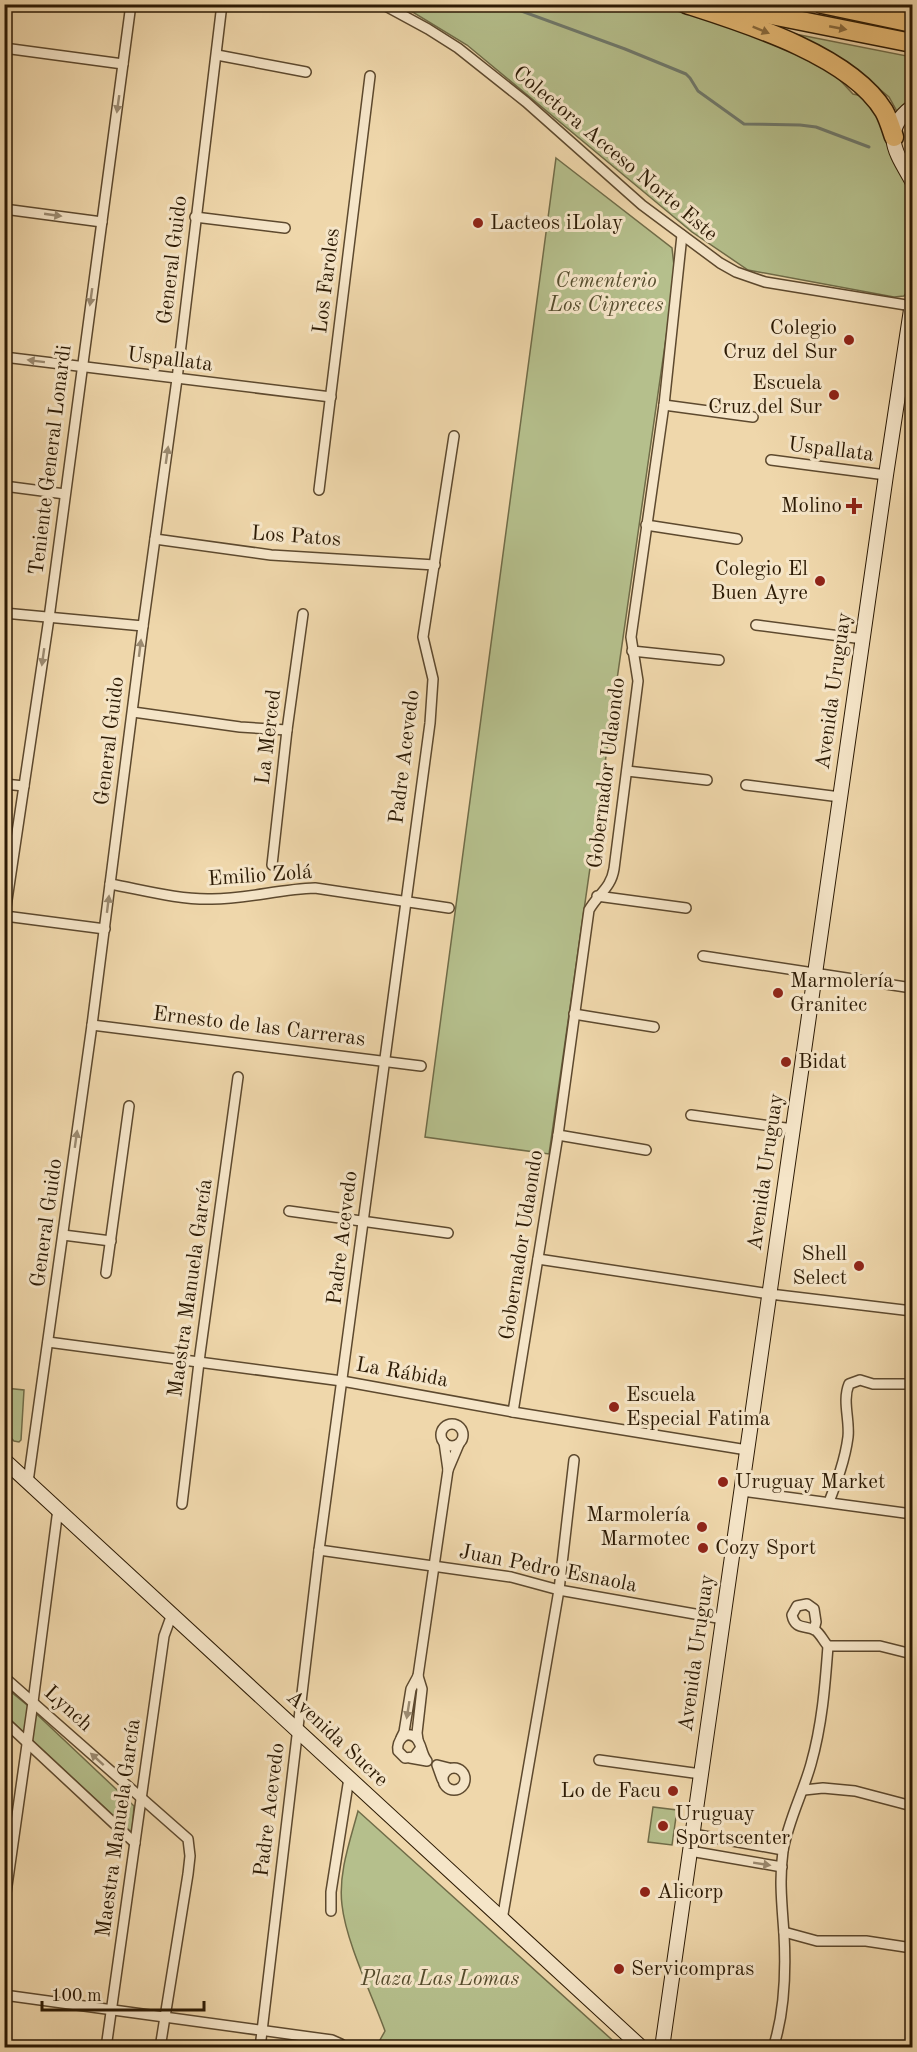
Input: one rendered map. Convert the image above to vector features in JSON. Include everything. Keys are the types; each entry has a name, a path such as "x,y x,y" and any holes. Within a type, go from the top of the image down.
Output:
{"highway":[{"path":"686,4 740,21 782,38 836,66 876,100 884,111 894,136"},
{"path":"719,4 912,43"},
{"path":"822,4 912,23"}],"main road":[{"path":"910,174 896,154 894,136 900,120 912,107"},
{"name":"Avenida Uruguay","path":"662,2048 912,304"},
{"name":"Avenida Sucre","path":"4,1460 642,2048"}],"street":[{"name":"Teniente General Lonardi","path":"5,918 49,618 131,4"},
{"name":"General Guido","path":"28,1482 105,929 177,379 222,4"},
{"name":"Colectora Acceso Norte Este","path":"382,4 458,48 526,102 642,205 720,263 754,278 792,287 912,304"},
{"path":"4,48 123,64"},
{"path":"217,56 306,72"},
{"name":"Los Faroles","path":"319,490 370,76"},
{"path":"4,209 102,222"},
{"path":"195,217 285,228"},
{"name":"Gobernador Udaondo","path":"513,1412 558,1135 589,910 597,896 612,881 639,681 631,637 664,405 682,235"},
{"name":"Uspallata","path":"4,357 331,397"},
{"path":"664,405 753,417"},
{"name":"Padre Acevedo","path":"260,2048 319,1550 432,699 433,679 423,637 454,436"},
{"name":"Uspallata","path":"771,460 886,475"},
{"path":"4,486 65,494"},
{"path":"646,525 737,539"},
{"name":"Los Patos","path":"155,539 271,555 435,565"},
{"path":"4,613 143,626"},
{"name":"La Merced","path":"272,865 303,614"},
{"path":"756,625 863,639"},
{"path":"632,651 719,660"},
{"path":"133,712 240,728 287,730"},
{"path":"627,771 707,780"},
{"path":"4,784 24,786"},
{"path":"746,785 840,797"},
{"name":"Emilio Zolá","path":"110,884 189,898 213,899 294,888 315,888 449,908"},
{"path":"597,896 686,908"},
{"path":"5,918 105,929"},
{"path":"703,956 912,988"},
{"path":"574,1014 654,1028"},
{"name":"Ernesto de las Carreras","path":"92,1024 421,1066"},
{"name":"Maestra Manuela García","path":"182,1504 238,1077"},
{"path":"106,1273 129,1106"},
{"path":"691,1115 793,1129"},
{"path":"558,1135 646,1150"},
{"path":"289,1211 448,1233"},
{"path":"63,1235 111,1241"},
{"path":"538,1259 770,1294 912,1311"},
{"name":"La Rábida","path":"48,1342 342,1381 513,1412 747,1450"},
{"path":"829,1502 840,1473 848,1436 846,1397 849,1384 860,1380 873,1384 912,1384"},
{"path":"437,1765 443,1783 449,1789 462,1787 464,1774 458,1768 405,1758 398,1752 398,1742 404,1732 411,1689 418,1676 448,1470 463,1437 462,1429 451,1424 442,1431 441,1435 448,1470"},
{"path":"444,1442 451,1446 459,1444"},
{"path":"502,1920 560,1590 574,1460"},
{"path":"741,1491 912,1514"},
{"path":"4,1907 9,1835 33,1702 58,1509"},
{"name":"Juan Pedro Esnaola","path":"319,1550 511,1577 560,1590 723,1619"},
{"name":"Maestra Manuela García","path":"106,2048 164,1636 172,1614"},
{"path":"773,2048 782,2007 785,1970 784,1932 780,1905 783,1850 804,1790 821,1725 828,1646 814,1630"},
{"path":"828,1646 880,1646 912,1654"},
{"path":"410,1758 418,1754 419,1745 417,1733 422,1689 418,1676"},
{"name":"Lynch","path":"4,1677 188,1839 190,1856 188,1874 165,2017"},
{"path":"4,1721 135,1843"},
{"path":"401,1738 410,1735 419,1745 427,1761"},
{"path":"599,1760 701,1774"},
{"path":"442,1779 450,1768"},
{"path":"331,1911 331,1892 349,1778"},
{"path":"804,1790 823,1788 855,1791 912,1806"},
{"path":"693,1834 783,1850"},
{"path":"690,1851 782,1867"},
{"path":"784,1932 817,1941 866,1941 912,1948"},
{"path":"4,1995 332,2040 342,2046"},
{"path":"160,2048 165,2017"}],"green space":[{"path":"401,5 653,5 728,24 825,64 853,94 867,97 912,185 912,237 908,266 910,274 908,291 904,296 894,297 748,270 692,232 467,45"},
{"path":"785,32 912,57 912,101 899,115 889,97 871,82"},
{"name":"Cementerio Los Cipreces","path":"556,158 672,248 675,275 549,1154 425,1137"},
{"path":"5,1388 24,1390 19,1442 14,1441 5,1432"},
{"path":"5,1687 134,1806 132,1833 5,1715"},
{"name":"Uruguay Sportscenter","path":"653,1807 677,1810 672,1845 648,1842"},
{"name":"Plaza Las Lomas","path":"358,1811 620,2047 376,2047 385,2031 354,1952 344,1920 341,1893 343,1870"}],"waterway":[{"path":"502,4 686,74 698,91 744,124 816,127 869,147"}],"place":[{"name":"Lacteos iLolay","path":"478,223"},
{"name":"Colegio Cruz del Sur","path":"849,340"},
{"name":"Escuela Cruz del Sur","path":"834,395"},
{"name":"Molino","path":"854,506"},
{"name":"Colegio El Buen Ayre","path":"820,581"},
{"name":"Marmolería Granitec","path":"778,993"},
{"name":"Bidat","path":"786,1062"},
{"name":"Shell Select","path":"859,1266"},
{"name":"Escuela Especial Fatima","path":"614,1407"},
{"name":"Uruguay Market","path":"723,1482"},
{"name":"Marmolería Marmotec","path":"702,1527"},
{"name":"Cozy Sport","path":"703,1548"},
{"name":"Lo de Facu","path":"673,1791"},
{"name":"Uruguay Sportscenter","path":"663,1826"},
{"name":"Alicorp","path":"645,1892"},
{"name":"Servicompras","path":"619,1969"}]}
